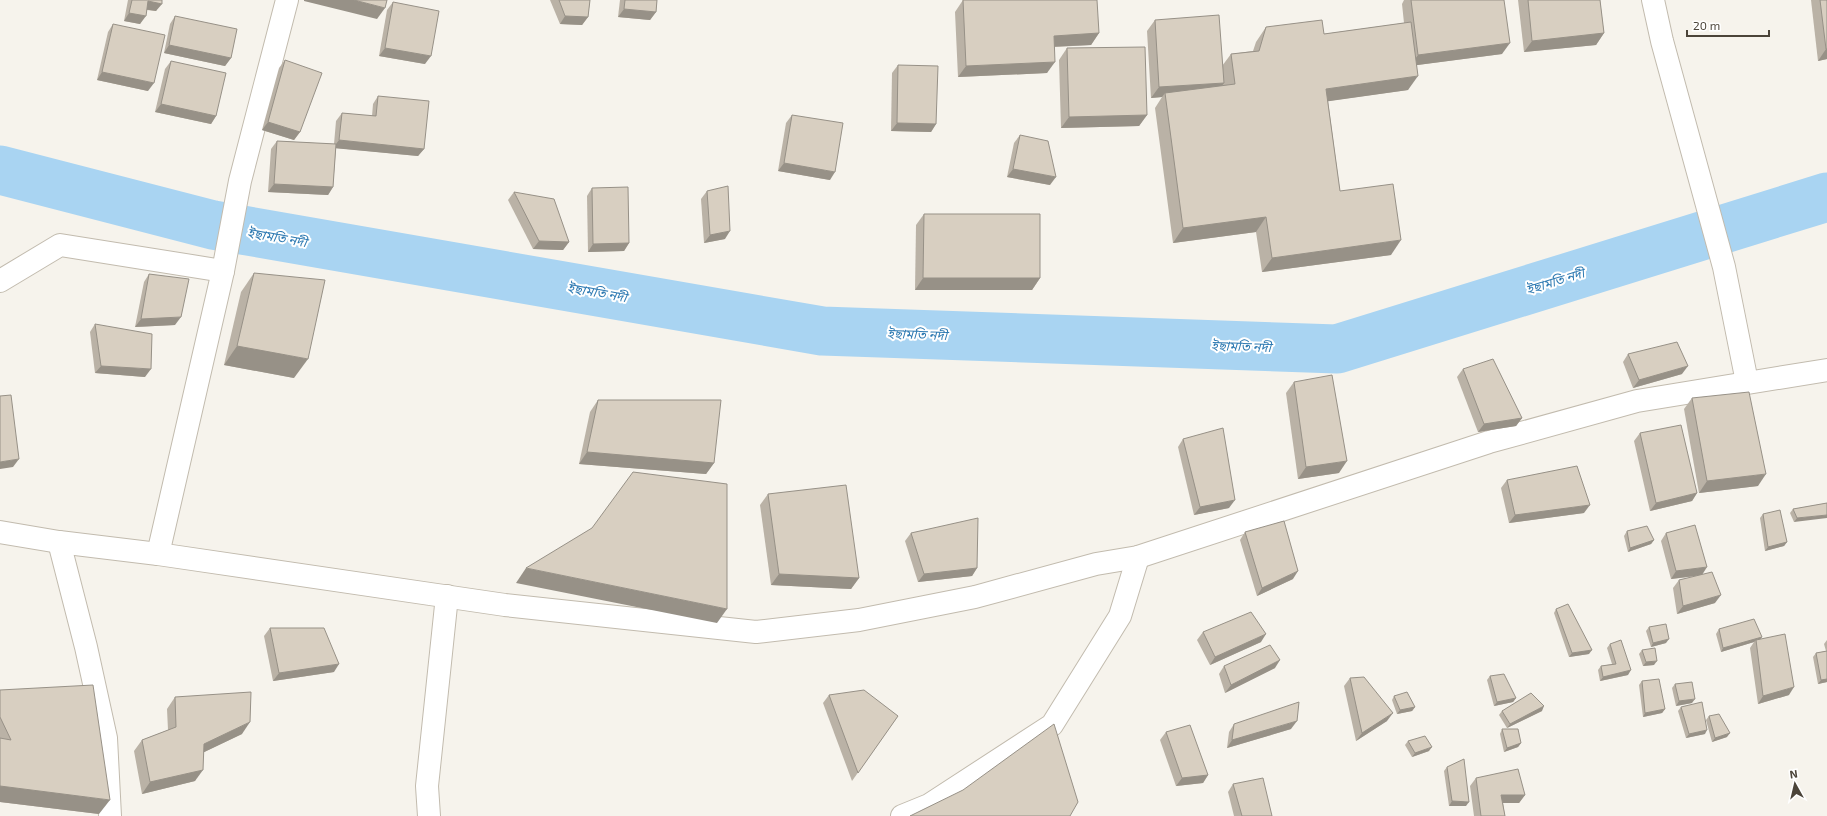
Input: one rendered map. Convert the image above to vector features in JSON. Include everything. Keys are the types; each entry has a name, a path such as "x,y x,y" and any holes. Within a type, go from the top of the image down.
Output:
{"street":[{"path":"158,554 223,270 240,181 287,0"},
{"path":"1653,0 1662,40 1724,267 1747,382"},
{"path":"0,281 60,245 223,270"},
{"path":"0,532 59,542 158,554 505,605 756,632 860,620 975,597 1096,564 1138,557 1489,442 1637,401 1827,370"},
{"path":"59,542 86,647 106,738 110,816"},
{"path":"902,816 929,805 1052,726 1120,616 1138,557"},
{"path":"429,816 427,786 447,596"}],"building":[{"path":"132,0 162,0 162,4 148,1 146,16 129,13"},
{"path":"354,0 387,0 385,8"},
{"path":"559,0 590,0 588,17 565,16"},
{"path":"625,0 657,0 656,12 624,9"},
{"path":"963,0 1097,0 1099,33 1054,36 1055,62 966,66"},
{"path":"1411,0 1504,0 1510,43 1418,55"},
{"path":"1528,0 1600,0 1604,33 1532,41"},
{"path":"1820,0 1827,0 1827,49 1826,49"},
{"path":"393,2 439,11 431,56 385,48"},
{"path":"1219,15 1224,83 1159,87 1155,20"},
{"path":"175,16 237,29 231,58 169,45"},
{"path":"1322,20 1324,34 1411,22 1418,76 1326,89 1340,191 1393,184 1401,240 1272,258 1266,217 1183,228 1165,93 1235,84 1231,54 1259,51 1266,27"},
{"path":"113,24 165,35 154,83 102,72"},
{"path":"1145,47 1147,115 1069,117 1067,48"},
{"path":"285,60 322,73 300,132 268,122"},
{"path":"171,61 226,73 216,116 161,104"},
{"path":"898,65 938,66 936,124 897,123"},
{"path":"378,96 429,101 424,149 339,140 342,113 376,116"},
{"path":"792,115 843,123 835,172 784,163"},
{"path":"1020,135 1048,141 1056,177 1013,169"},
{"path":"277,141 336,144 333,187 274,184"},
{"path":"728,186 730,231 710,235 707,191"},
{"path":"628,187 629,243 593,244 592,188"},
{"path":"514,192 554,199 569,242 539,241"},
{"path":"924,214 1040,214 1040,278 923,278"},
{"path":"254,273 325,280 308,359 237,346"},
{"path":"149,274 189,279 181,317 141,319"},
{"path":"95,324 152,334 151,369 101,366"},
{"path":"1677,342 1688,366 1639,380 1628,354"},
{"path":"1493,359 1522,418 1484,424 1463,369"},
{"path":"1332,375 1347,461 1306,467 1294,382"},
{"path":"1749,392 1766,474 1707,481 1692,398"},
{"path":"11,395 19,459 0,462 0,396"},
{"path":"598,400 721,400 714,463 587,452"},
{"path":"1681,425 1697,493 1656,503 1640,433"},
{"path":"1223,428 1235,500 1200,507 1183,439"},
{"path":"1577,466 1590,505 1515,515 1507,480"},
{"path":"633,472 727,484 727,609 526,568 592,528"},
{"path":"846,485 859,578 779,574 768,494"},
{"path":"1827,503 1827,515 1797,518 1793,509"},
{"path":"1780,510 1787,542 1768,547 1763,514"},
{"path":"978,518 977,568 924,574 911,533"},
{"path":"1284,521 1298,571 1262,588 1245,532"},
{"path":"1695,525 1707,567 1676,571 1666,533"},
{"path":"1647,526 1654,540 1630,548 1627,531"},
{"path":"1712,572 1721,595 1683,606 1679,580"},
{"path":"1568,604 1592,650 1572,653 1556,609"},
{"path":"1251,612 1266,634 1215,657 1203,632"},
{"path":"1754,619 1762,637 1723,648 1719,629"},
{"path":"1666,624 1669,639 1653,643 1649,627"},
{"path":"270,628 324,628 339,664 279,673"},
{"path":"1785,634 1794,687 1763,696 1756,640"},
{"path":"1621,640 1631,670 1603,677 1601,666 1616,664 1610,644"},
{"path":"1270,645 1280,660 1231,685 1224,666"},
{"path":"1655,648 1657,661 1646,662 1642,650"},
{"path":"1827,651 1827,679 1821,680 1816,653"},
{"path":"1504,674 1516,698 1497,702 1490,676"},
{"path":"1364,677 1393,713 1362,733 1350,678"},
{"path":"1659,679 1665,709 1645,713 1642,681"},
{"path":"1692,682 1695,699 1679,701 1675,684"},
{"path":"93,685 110,800 0,786 0,738 11,740 0,717 0,690"},
{"path":"864,690 898,716 858,773 829,695"},
{"path":"251,692 250,722 204,744 203,770 150,782 142,740 176,727 175,697"},
{"path":"1407,692 1415,707 1400,710 1394,696"},
{"path":"1531,693 1544,706 1510,724 1502,711"},
{"path":"1299,702 1297,721 1232,740 1234,724"},
{"path":"1702,702 1707,730 1689,734 1681,707"},
{"path":"1719,714 1730,733 1715,738 1709,716"},
{"path":"1054,724 1078,802 1070,816 910,816 963,790"},
{"path":"1190,725 1208,775 1182,778 1166,732"},
{"path":"1502,729 1518,729 1521,743 1507,748"},
{"path":"1425,736 1432,747 1415,753 1408,741"},
{"path":"1464,759 1469,802 1452,801 1447,767"},
{"path":"1518,769 1525,795 1501,795 1505,816 1481,816 1476,778"},
{"path":"1263,778 1272,816 1242,816 1233,784"}],"waterway":[{"name":"ইছামতি নদী","path":"0,170 213,225 822,331 1337,349 1827,197"}]}
